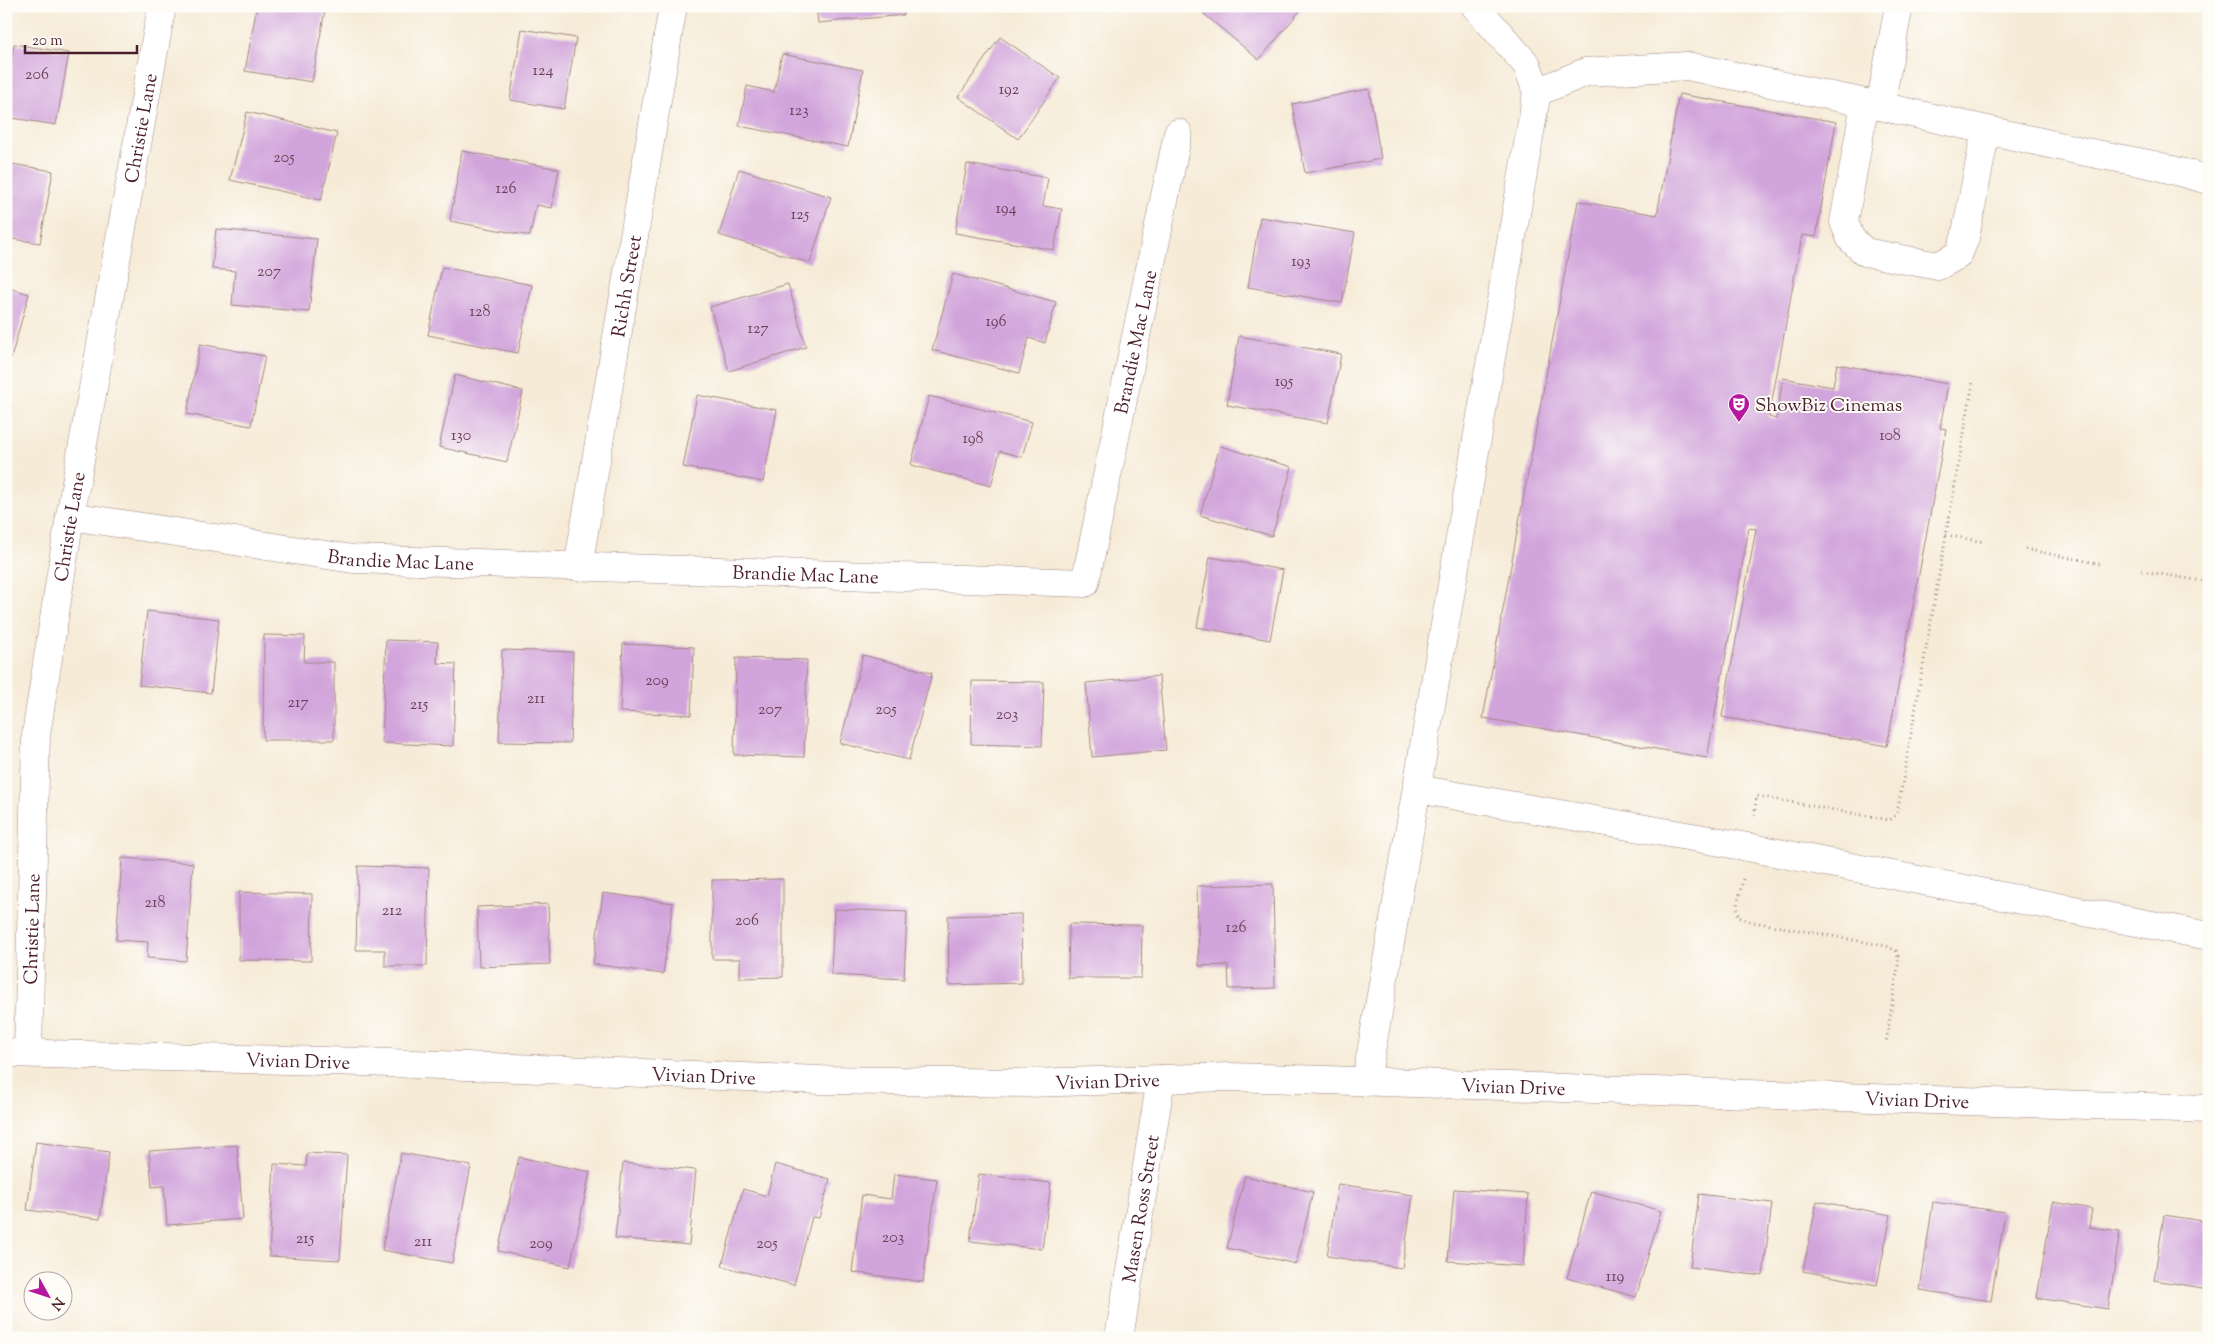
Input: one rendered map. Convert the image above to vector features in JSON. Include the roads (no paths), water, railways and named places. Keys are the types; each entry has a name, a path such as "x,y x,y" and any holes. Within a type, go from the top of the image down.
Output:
{"street":[{"name":"Christie Lane","path":"17,1053 36,735 70,516 162,6"},
{"name":"Richh Street","path":"578,567 673,6"},
{"path":"1366,1082 1537,92 1527,65 1475,6"},
{"path":"1899,6 1872,104 1844,222 1851,239 1865,252 1938,266 1958,255 1966,238 1986,130"},
{"path":"1537,92 1586,72 1687,66 2154,165 2209,180"},
{"name":"Brandie Mac Lane","path":"70,516 353,559 1085,582 1178,133"},
{"path":"1417,788 1721,842 2209,936"},
{"name":"Vivian Drive","path":"17,1053 364,1062 821,1080 1027,1083 1230,1077 2209,1109"},
{"name":"Masen Ross Street","path":"1119,1338 1161,1079"}],"place":[{"name":"ShowBiz Cinemas","path":"1739,423"}]}
